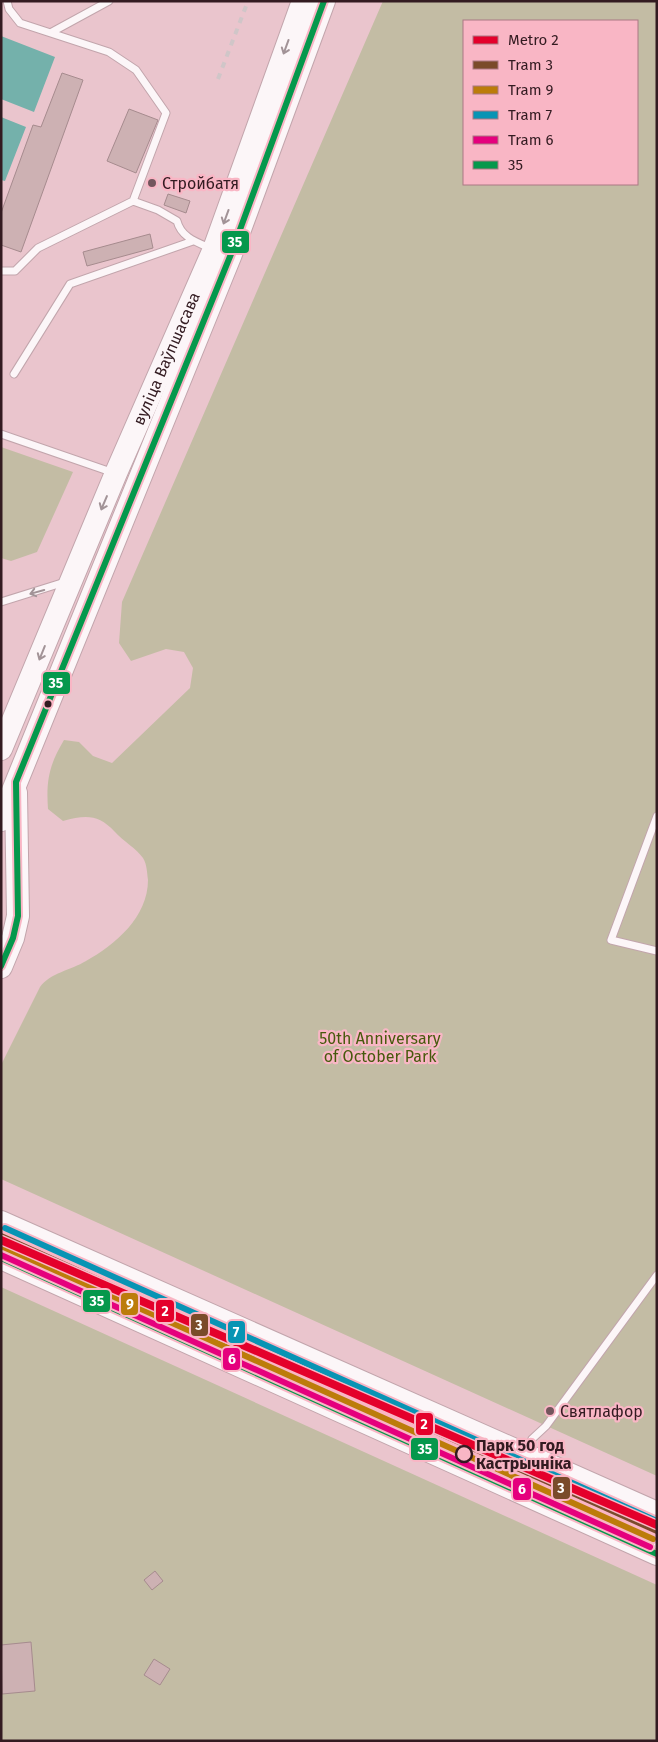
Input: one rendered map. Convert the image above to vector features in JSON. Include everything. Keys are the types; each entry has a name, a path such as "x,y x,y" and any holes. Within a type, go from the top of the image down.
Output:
{"main road":[{"name":"вуліца Ваўпшасава","path":"222,252 303,1"},
{"name":"вуліца Ваўпшасава","path":"1,820 128,477 324,1"},
{"name":"вуліца Ваўпшасава","path":"1,747 18,712 72,579 128,477"},
{"path":"1,967 13,938 18,916 16,782"},
{"path":"1,915 10,926 13,938"},
{"path":"1,1222 657,1513"},
{"path":"1,1258 657,1554"}],"lane":[{"path":"1,271 16,271 38,248 133,201 166,113 136,70 109,52 20,23 9,9 7,1"},
{"path":"52,32 109,1"},
{"path":"133,201 158,210 177,221 179,230 193,241 222,252"},
{"path":"14,374 70,284 193,241"},
{"path":"1,434 128,477"},
{"path":"2,603 72,579"},
{"path":"657,816 611,940 657,951"},
{"path":"524,1455 532,1439 546,1426 657,1274"}],"green space":[{"name":"50th Anniversary of October Park","path":"383,1 657,1 657,1476 1,1179 1,1065 40,987 49,978 80,964 108,947 136,918 147,893 148,880 143,858 109,826 97,819 85,817 63,821 48,809 48,781 55,757 64,740 79,742 93,756 112,763 190,688 193,668 184,652 166,649 131,661 119,643 122,602"},
{"path":"1,447 73,472 37,552 11,561 1,558"},
{"path":"1,1287 657,1585 657,1741 1,1741"}],"water":[{"path":"1,36 55,57 34,112 1,99"},
{"path":"1,117 26,127 5,181 1,180"}],"building":[{"path":"62,73 83,80 21,252 1,245 1,213 33,125 41,127"},
{"path":"129,109 158,120 136,173 107,161"},
{"path":"168,194 190,201 186,213 164,205"},
{"path":"150,234 153,248 87,266 83,252"},
{"path":"155,1571 163,1581 152,1590 144,1580"},
{"path":"31,1642 35,1691 2,1694 1,1645"},
{"path":"154,1659 170,1669 160,1685 144,1675"}],"railway":[{"path":"218,79 248,1"}],"metro line":[{"name":"2","path":"1,1240 657,1525"}],"tram line":[{"name":"7","path":"5,1228 657,1521"},
{"name":"3","path":"1,1236 657,1531"},
{"name":"9","path":"1,1246 653,1539"},
{"name":"6","path":"1,1255 650,1547"}],"transit line":[{"name":"35","path":"1,966 13,938 18,916 16,782 231,254 324,1"},
{"name":"35","path":"1,1258 657,1554"}],"place":[{"name":"Стройбатя","path":"152,183"},
{"name":"Святлафор","path":"550,1411"},
{"name":"Парк 50 год Кастрычніка","path":"464,1454"}]}
